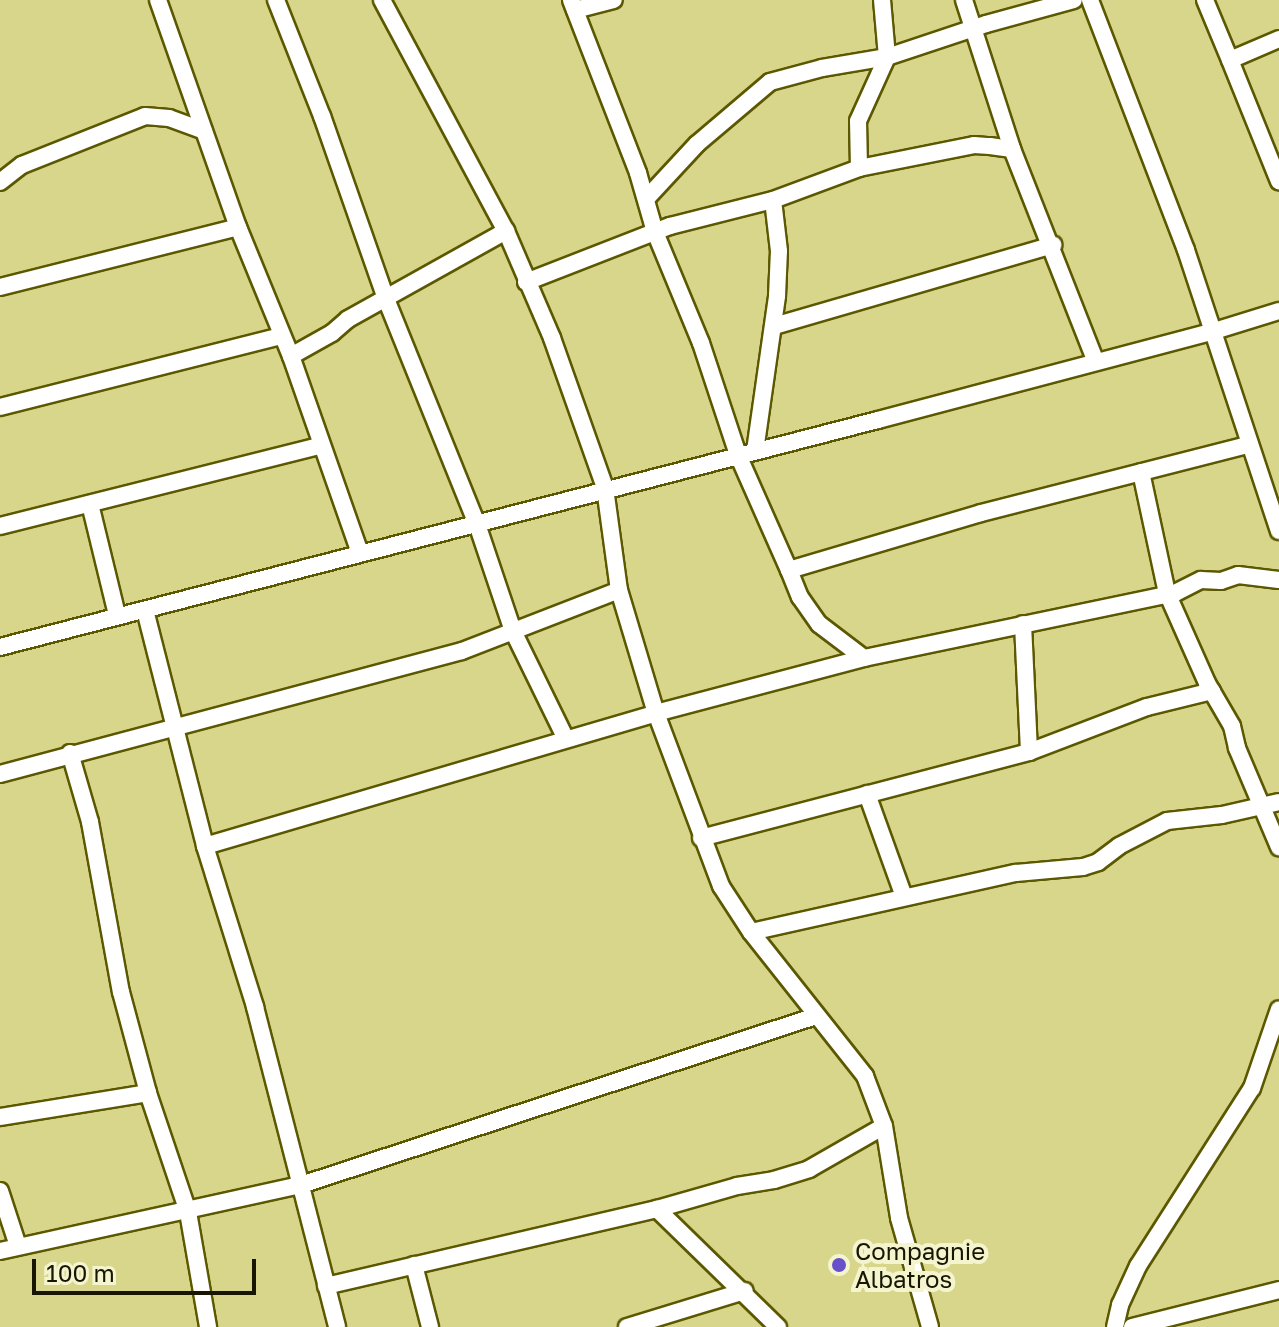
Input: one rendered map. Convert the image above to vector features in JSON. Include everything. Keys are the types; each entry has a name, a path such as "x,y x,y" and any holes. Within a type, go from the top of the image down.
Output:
{"street":[{"path":"158,0 238,227 280,336 291,356 319,446 360,553"},
{"path":"276,0 322,116 386,299 477,524 513,631 566,739"},
{"path":"382,0 506,231 552,338 605,488 619,590 656,713 721,886 751,932 865,1076 884,1126 899,1218 930,1327"},
{"path":"614,0 573,5 646,199 655,232 701,343 738,455 800,597 819,624 864,658"},
{"path":"859,168 858,121 887,57 882,0"},
{"path":"964,0 1012,149 1053,245 1095,360"},
{"path":"646,199 697,144 770,82 822,68 887,57 1046,4 1074,0"},
{"path":"1090,0 1186,250 1248,445 1279,531"},
{"path":"1205,0 1279,181"},
{"path":"1230,60 1279,39"},
{"path":"0,182 22,165 145,116 169,118 204,131"},
{"path":"526,282 655,232 773,200 859,168 974,145 1012,149"},
{"path":"755,451 774,326 779,251 773,200"},
{"path":"0,287 238,227"},
{"path":"291,356 506,231"},
{"path":"774,326 1053,245"},
{"path":"0,647 1211,332 1279,311"},
{"path":"1255,319 1279,323"},
{"path":"0,407 280,336"},
{"path":"789,570 981,513 1248,445"},
{"path":"0,526 319,446"},
{"path":"1141,472 1167,593 1212,691 1232,726 1261,808 1279,847"},
{"path":"90,504 117,615"},
{"path":"205,846 656,713 864,658 1167,593 1201,580 1221,581 1238,575 1279,580"},
{"path":"0,774 448,655 619,590"},
{"path":"145,610 205,846 255,1007 337,1327"},
{"path":"1023,624 1029,752"},
{"path":"701,838 1029,752 1147,707 1212,691"},
{"path":"70,753 90,822 121,992 148,1093 188,1212 203,1326"},
{"path":"867,794 904,897"},
{"path":"751,932 1016,873 1083,867 1098,862 1119,846 1167,821 1261,808 1279,802"},
{"path":"1115,1327 1120,1305 1138,1266 1252,1088 1279,1009"},
{"path":"0,1251 301,1185 816,1016"},
{"path":"0,1117 148,1093"},
{"path":"326,1286 657,1209 809,1169 884,1126"},
{"path":"0,1191 18,1246"},
{"path":"657,1209 745,1291 778,1327"},
{"path":"414,1265 430,1327"},
{"path":"1132,1327 1279,1290"},
{"path":"627,1327 745,1291"}],"place":[{"name":"Compagnie Albatros","path":"839,1265"}]}
